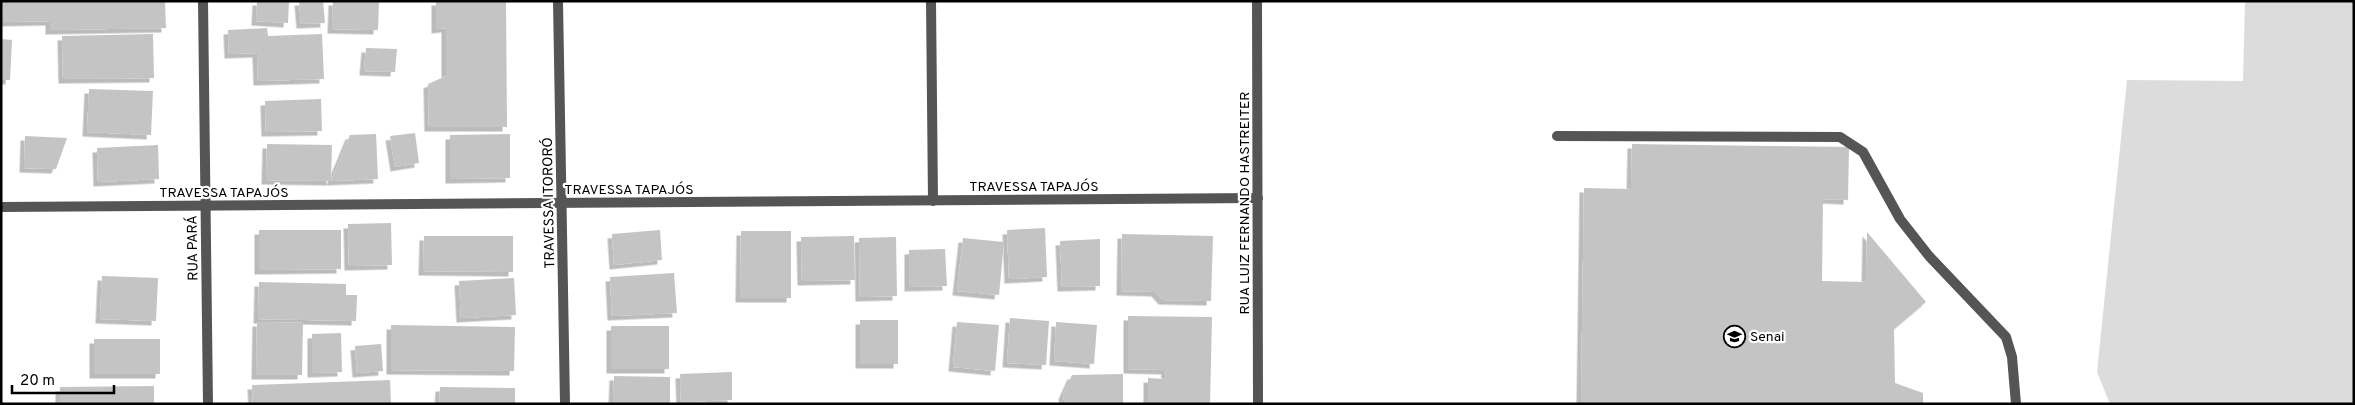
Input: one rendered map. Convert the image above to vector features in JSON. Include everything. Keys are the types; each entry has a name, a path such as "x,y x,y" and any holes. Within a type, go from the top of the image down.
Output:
{"street":[{"name":"RUA PARÁ","path":"203,1 208,404"},
{"name":"TRAVESSA ITORORÓ","path":"558,1 565,404"},
{"path":"931,1 932,201"},
{"name":"RUA LUIZ FERNANDO HASTREITER","path":"1257,1 1258,404"},
{"path":"1557,136 1840,137 1853,144 1863,152 1900,219 1929,256 2006,337 2012,357 2016,404"},
{"name":"TRAVESSA TAPAJÓS","path":"1,207 1258,198"}],"shaded area":[{"path":"2245,1 2354,1 2354,404 2110,404 2097,372 2127,80 2243,81"}],"building":[{"path":"1,1 165,1 166,28 50,30 50,21 1,22"},
{"path":"257,1 289,1 288,23 256,21"},
{"path":"299,1 323,1 325,23 301,24"},
{"path":"333,1 379,1 378,30 332,29"},
{"path":"436,1 506,1 507,127 429,127 428,84 446,76 446,28 436,29"},
{"path":"267,28 268,36 322,34 324,79 258,81 257,53 229,54 228,30"},
{"path":"153,34 154,78 63,79 62,36"},
{"path":"1,39 12,40 10,80 1,80"},
{"path":"366,48 397,49 395,72 364,71"},
{"path":"89,89 153,91 151,135 87,132"},
{"path":"321,99 322,131 266,132 265,101"},
{"path":"415,133 419,163 395,167 390,136"},
{"path":"376,134 378,179 331,181 350,135"},
{"path":"510,134 510,178 450,179 450,135"},
{"path":"25,136 67,138 56,169 24,168"},
{"path":"267,144 332,145 331,181 266,180"},
{"path":"1632,144 1849,147 1848,200 1823,199 1822,281 1866,282 1867,232 1926,302 1894,329 1895,383 1923,393 1923,404 1581,404 1584,188 1631,189"},
{"path":"158,145 159,179 98,182 97,148"},
{"path":"391,223 392,265 349,266 348,224"},
{"path":"1045,228 1047,277 1009,279 1007,230"},
{"path":"259,230 341,230 341,269 259,270"},
{"path":"660,230 662,260 614,265 612,234"},
{"path":"741,231 791,231 791,298 740,298"},
{"path":"1122,234 1213,236 1211,301 1163,300 1156,292 1121,291"},
{"path":"424,236 513,236 513,272 423,271"},
{"path":"854,236 855,280 802,281 801,237"},
{"path":"896,237 897,296 860,297 859,238"},
{"path":"963,238 1004,242 999,295 957,291"},
{"path":"1100,239 1100,286 1062,287 1060,241"},
{"path":"945,249 947,286 909,287 909,250"},
{"path":"674,273 677,313 612,316 610,277"},
{"path":"102,276 158,278 156,321 100,319"},
{"path":"514,278 516,315 461,318 459,281"},
{"path":"259,282 346,284 346,295 357,295 356,321 258,319"},
{"path":"1128,316 1212,317 1210,404 1148,404 1148,378 1165,379 1166,370 1128,369"},
{"path":"1010,318 1049,321 1046,365 1007,363"},
{"path":"860,320 898,320 898,364 860,364"},
{"path":"257,322 303,323 302,375 256,375"},
{"path":"957,322 999,325 995,371 953,367"},
{"path":"1056,322 1097,325 1094,364 1054,361"},
{"path":"391,325 515,327 514,371 391,370"},
{"path":"611,326 669,326 669,369 611,369"},
{"path":"341,333 342,372 312,373 312,334"},
{"path":"94,339 160,339 160,374 94,374"},
{"path":"381,344 383,371 357,373 355,346"},
{"path":"732,372 732,400 681,402 680,374"},
{"path":"1123,374 1123,404 1065,404 1063,395 1072,375"},
{"path":"614,376 670,377 670,404 613,404"},
{"path":"390,380 391,404 253,404 252,385"},
{"path":"154,386 154,404 60,404 60,387"},
{"path":"440,387 515,388 515,404 439,404"}],"place":[{"name":"Senai","path":"1734,336"}]}
